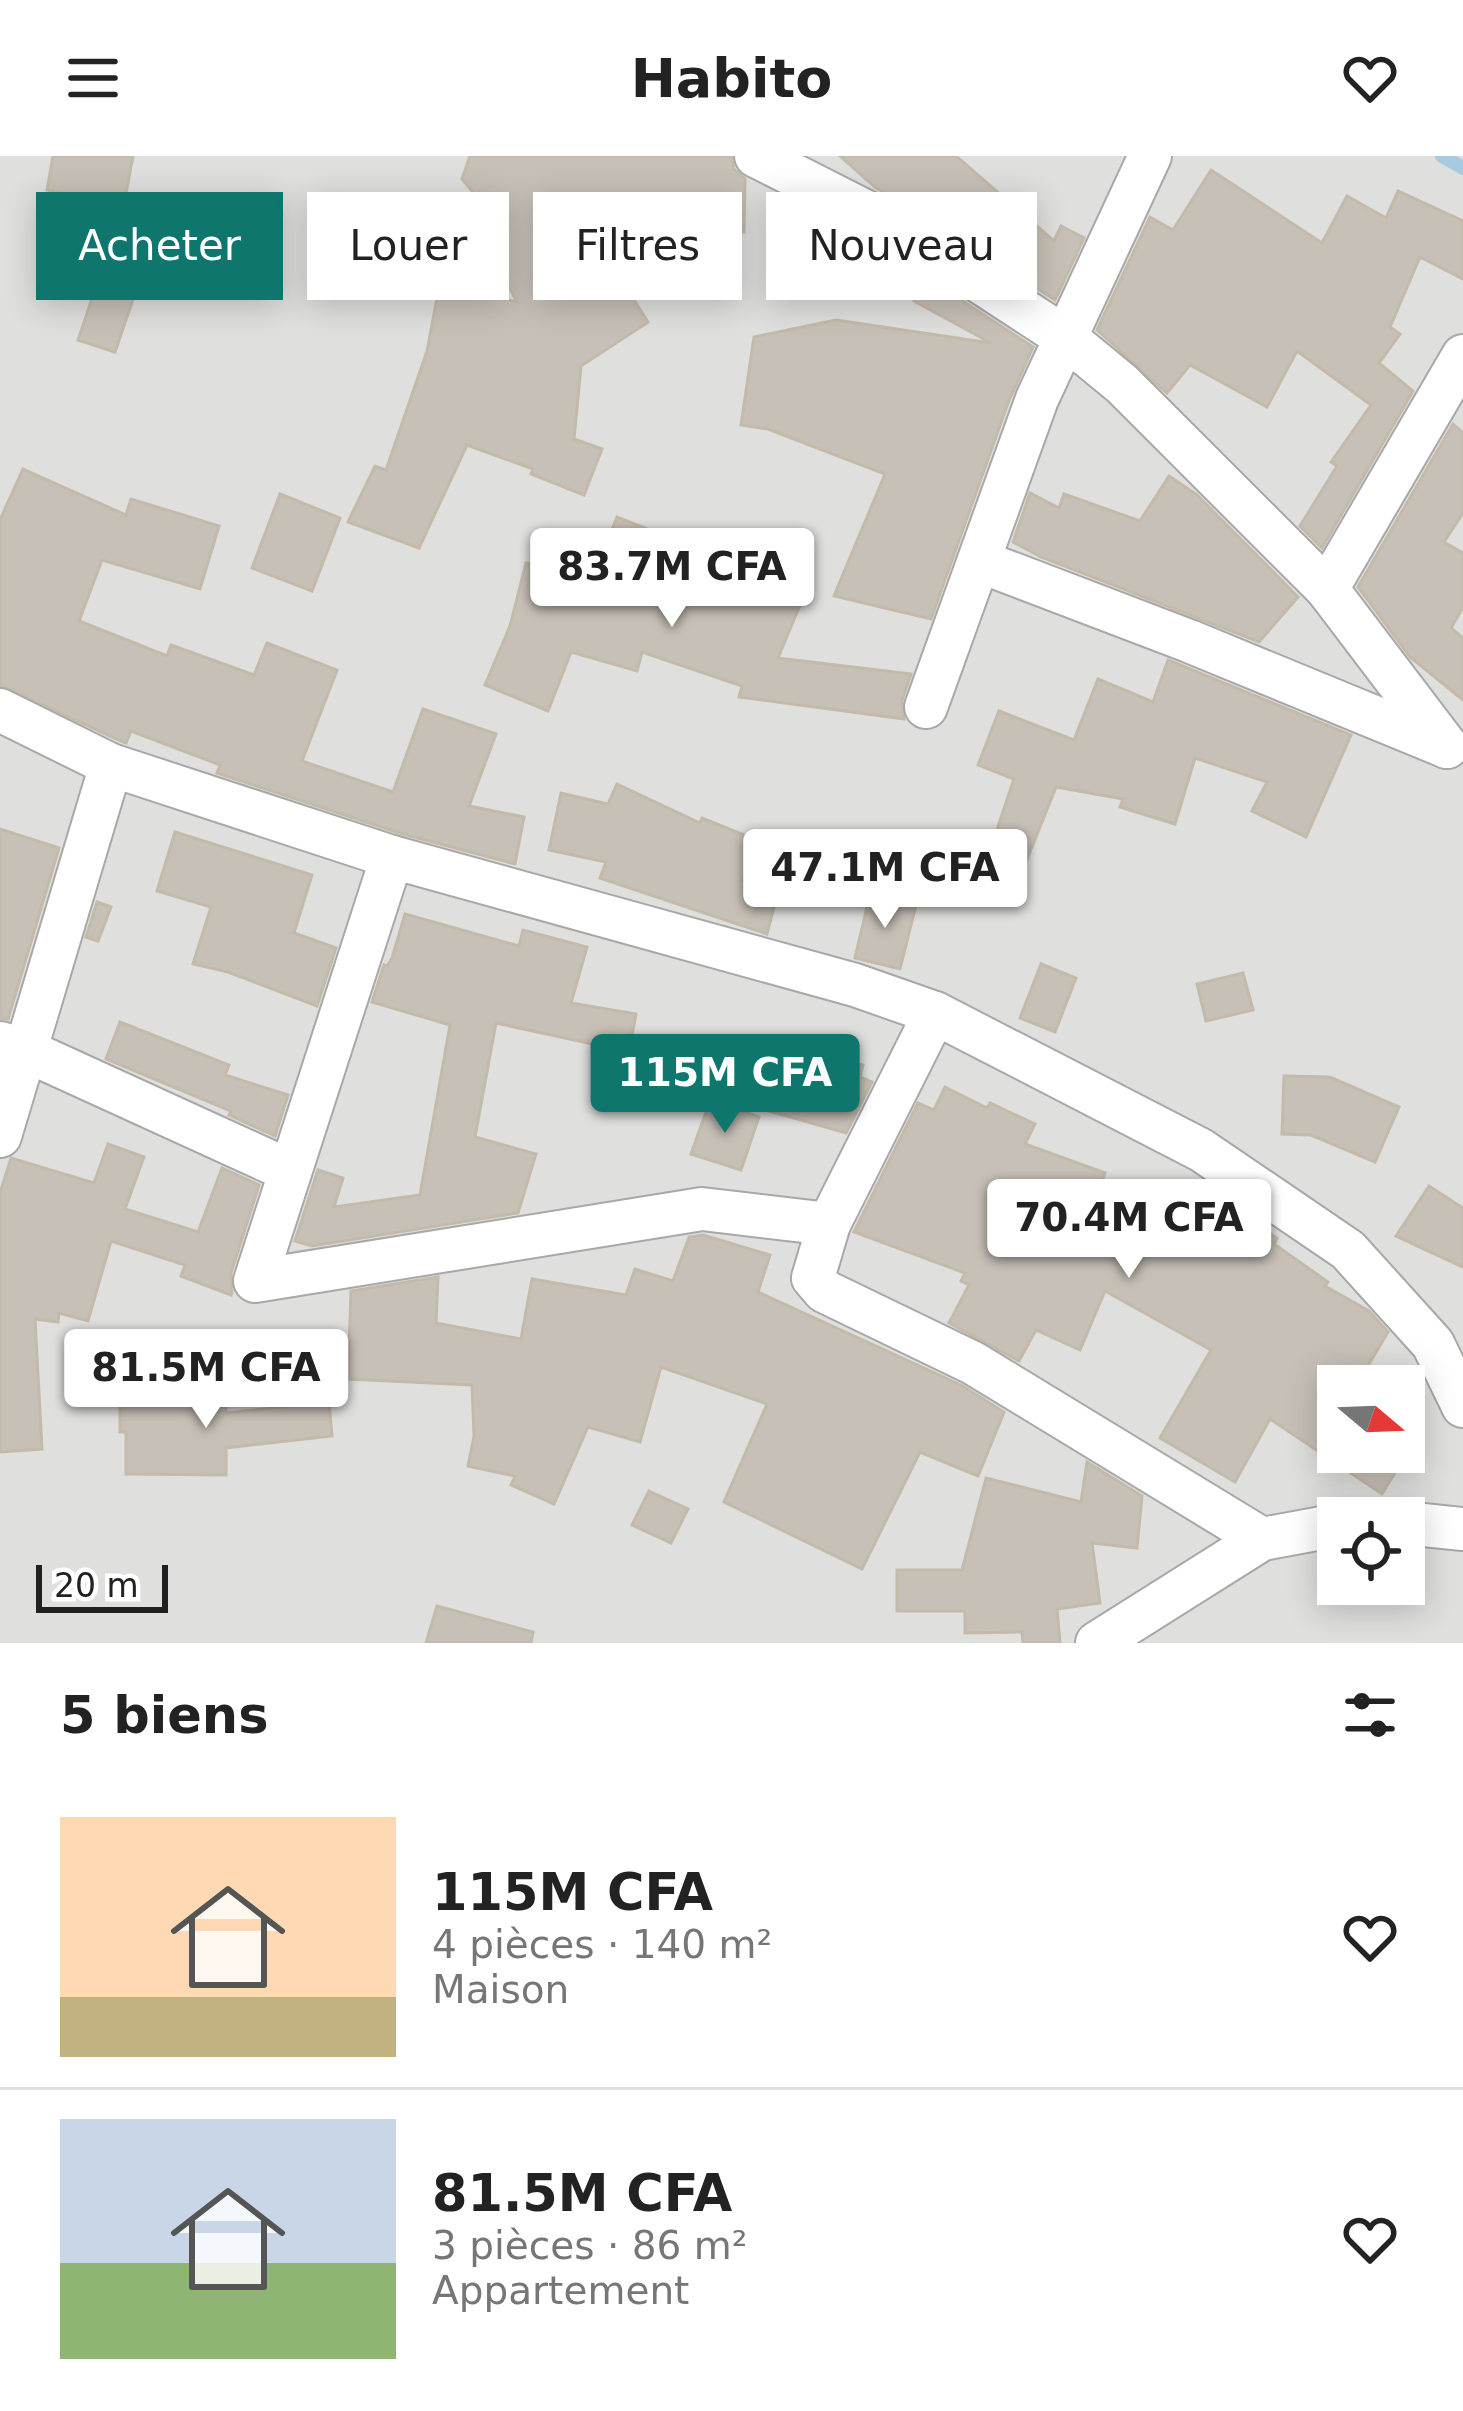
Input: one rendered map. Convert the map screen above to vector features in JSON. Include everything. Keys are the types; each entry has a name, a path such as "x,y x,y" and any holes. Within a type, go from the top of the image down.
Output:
{"street":[{"path":"756,156 896,227 1066,338 1122,384 1327,589 1455,752"},
{"path":"926,707 1037,399 1150,156"},
{"path":"1327,589 1463,356"},
{"path":"979,561 1189,641 1455,752"},
{"path":"0,710 111,765 392,857 855,985 935,1013 1201,1150 1348,1250 1433,1344 1463,1406"},
{"path":"0,1136 12,1047 111,765"},
{"path":"392,857 255,1281 702,1209 829,1224"},
{"path":"935,1013 829,1224 813,1278 824,1291 973,1363 1262,1539"},
{"path":"12,1047 290,1171"},
{"path":"1425,1525 1463,1529"},
{"path":"1097,1643 1262,1539 1317,1529"}],"shaded area":[{"path":"0,156 1463,156 1463,1643 0,1643"}],"building":[{"path":"53,156 133,156 126,192 47,190"},
{"path":"470,156 731,156 734,169 745,179 744,232 742,192 533,192 533,300 634,300 648,322 581,366 574,439 602,449 584,495 531,474 533,469 467,445 419,548 348,522 375,466 386,470 427,351 437,300 517,302 509,287 509,192 473,192 462,179"},
{"path":"840,156 956,156 998,192 884,192"},
{"path":"1211,170 1322,243 1347,196 1386,218 1398,191 1463,221 1463,279 1420,257 1390,327 1400,334 1379,363 1413,391 1322,548 1300,526 1337,466 1331,462 1371,405 1297,351 1267,407 1190,365 1167,393 1097,330 1150,217 1173,230"},
{"path":"1037,226 1054,241 1061,226 1084,238 1055,300 1037,288"},
{"path":"92,300 133,300 115,352 78,340"},
{"path":"961,300 1033,347 1008,403 931,619 834,596 885,474 768,429 741,425 754,337 836,320 991,343 914,301"},
{"path":"1453,424 1463,433 1463,513 1444,542 1463,553 1463,607 1451,628 1463,638 1463,700 1410,657 1358,587"},
{"path":"23,469 126,515 131,499 219,526 200,589 102,560 79,621 167,656 171,645 254,675 267,643 337,670 302,761 393,792 423,709 496,734 469,806 524,817 515,864 399,833 217,773 220,765 131,731 126,743 0,685 0,520"},
{"path":"1169,476 1197,495 1298,597 1259,642 1013,542 1030,493 1059,508 1064,494 1140,521"},
{"path":"280,494 340,518 312,591 252,568"},
{"path":"617,517 660,534 656,543 727,566 724,575 800,605 778,658 911,674 902,700 904,719 739,697 742,686 642,652 637,671 571,652 548,711 485,685 510,626 526,563 592,579"},
{"path":"1168,660 1351,735 1306,837 1252,811 1267,782 1195,758 1175,824 1120,807 1123,799 1056,787 1026,862 990,850 1014,779 978,765 999,711 1074,740 1098,679 1153,702"},
{"path":"617,784 700,823 702,818 752,838 749,847 755,849 742,880 779,887 767,934 600,878 606,862 549,850 561,793 608,804"},
{"path":"0,829 59,848 8,1019 0,1018"},
{"path":"175,832 312,875 294,933 336,948 317,1006 228,972 193,964 211,907 157,891"},
{"path":"870,894 916,905 900,969 855,958"},
{"path":"97,902 111,907 98,941 86,937"},
{"path":"405,914 519,946 523,930 587,947 571,1003 636,1014 629,1052 496,1023 475,1137 536,1154 518,1213 312,1246 295,1241 318,1170 343,1178 334,1207 420,1195 450,1025 372,1002"},
{"path":"1041,964 1076,978 1055,1032 1020,1018"},
{"path":"1243,973 1253,1010 1206,1021 1197,984"},
{"path":"120,1022 229,1065 225,1075 288,1095 275,1136 229,1115 231,1111 106,1059"},
{"path":"788,1043 863,1065 860,1077 872,1082 846,1133 769,1111"},
{"path":"1284,1076 1330,1077 1399,1107 1375,1162 1311,1135 1282,1134"},
{"path":"945,1087 1035,1124 1025,1144 1105,1173 1100,1187 1160,1219 1171,1196 1206,1212 1212,1201 1277,1238 1274,1244 1328,1282 1325,1286 1369,1311 1388,1332 1368,1365 1317,1365 1317,1450 1270,1419 1235,1482 1160,1438 1211,1350 1105,1291 1080,1350 1036,1330 1019,1361 949,1323 969,1285 961,1281 965,1273 854,1232 918,1103 934,1110"},
{"path":"710,1101 759,1117 741,1170 691,1154"},
{"path":"108,1144 144,1157 125,1209 198,1232 222,1168 259,1185 231,1273 231,1295 181,1276 185,1265 111,1241 88,1321 59,1313 58,1322 35,1319 42,1449 0,1452 0,1193 11,1158 94,1183"},
{"path":"1429,1186 1463,1208 1463,1267 1396,1236"},
{"path":"703,1235 770,1255 758,1292 961,1385 1004,1412 978,1476 920,1452 862,1569 724,1502 767,1404 661,1367 640,1442 588,1427 554,1504 511,1485 515,1476 468,1466 474,1436 472,1385 348,1379 351,1291 438,1277 436,1323 521,1339 532,1279 626,1295 635,1269 673,1281 689,1237"},
{"path":"120,1395 226,1395 226,1413 329,1402 332,1436 226,1448 226,1475 126,1474"},
{"path":"1087,1462 1142,1496 1137,1548 1092,1543 1100,1603 1057,1609 1060,1643 1023,1643 1022,1632 965,1633 965,1611 897,1611 897,1570 962,1570 986,1478 1081,1502"},
{"path":"1351,1473 1395,1473 1382,1494"},
{"path":"649,1491 688,1509 671,1543 632,1525"},
{"path":"437,1606 533,1632 531,1643 426,1643"}],"waterway":[{"path":"1442,156 1463,168"}]}
